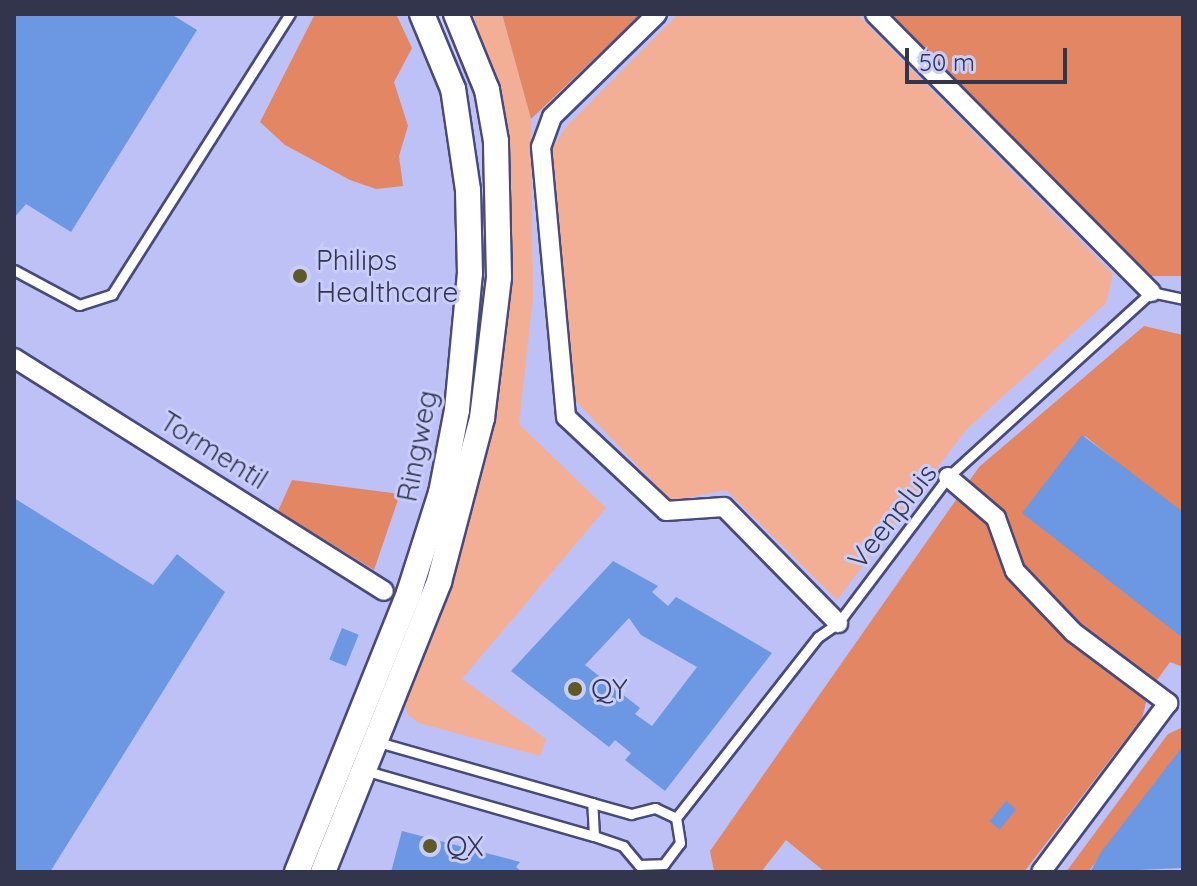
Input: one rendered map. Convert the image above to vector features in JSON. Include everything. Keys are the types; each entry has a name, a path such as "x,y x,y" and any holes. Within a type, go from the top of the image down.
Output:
{"main road":[{"name":"Ringweg","path":"297,872 347,749 441,493 466,326 471,230 464,149 443,57 422,14"},
{"name":"Ringweg","path":"323,872 452,539 482,418 496,317 496,141 487,90 456,14"}],"street":[{"path":"657,14 552,117 541,147 566,417 666,511 724,507 838,623"},
{"path":"875,14 1151,292"},
{"name":"Tormentil","path":"14,358 384,591"},
{"path":"948,477 996,518 1015,571 1073,632 1168,703 1041,872"}],"lane":[{"path":"14,270 79,305 112,294 290,14"},
{"path":"1151,292 1183,299"},
{"name":"Veenpluis","path":"676,818 818,637 838,623 948,477 1151,292"},
{"path":"375,741 631,814 655,808 676,818 680,843 664,864 636,868 623,846 363,770 347,749 375,741"},
{"path":"592,803 594,836"}],"shaded area":[{"path":"14,14 405,14 531,119 641,14 887,14 1149,275 1183,276 1183,872 14,872"},
{"path":"315,14 396,14 412,48 394,82 408,126 399,156 403,186 376,189 350,180 285,145 260,122"},
{"path":"473,14 502,14 531,119 533,298 519,424 606,508 462,679 546,739 540,756 419,723 408,715 402,694 468,502 508,195 507,122"},
{"path":"502,14 641,14 531,119"},
{"path":"678,14 857,14 1113,274 1106,303 966,430 837,600 726,490 671,501 570,395 549,153 566,127"},
{"path":"887,14 1183,14 1183,276 1149,276"},
{"path":"1144,326 1183,335 1183,516 1085,436 1026,512 1183,634 1183,667 1170,662 1149,691 1142,718 1024,872 825,872 786,840 761,872 714,871 710,851 979,467"},
{"path":"292,480 400,494 374,570 278,511"},
{"path":"1183,727 1183,749 1088,872 1066,872 1168,734"}],"building":[{"path":"14,14 171,14 197,30 71,232 26,204 14,218"},
{"path":"1082,435 1183,512 1183,638 1022,513"},
{"path":"14,498 153,585 177,554 225,592 50,872 14,871"},
{"name":"QY","path":"613,561 658,586 652,592 668,606 676,597 772,653 665,791 625,760 631,753 615,740 609,747 511,671","holes":["629,618 641,635 697,667 652,726 635,714 640,708 585,665"]},
{"path":"342,628 359,635 346,666 329,660"},
{"path":"1183,746 1183,868 1090,872 1102,851"},
{"path":"1006,801 1016,809 1000,829 990,821"},
{"name":"QX","path":"402,831 520,862 516,867 522,872 391,872"}],"place":[{"name":"Philips Healthcare","path":"300,276"},
{"name":"QY","path":"575,689"},
{"name":"QX","path":"430,846"}]}
